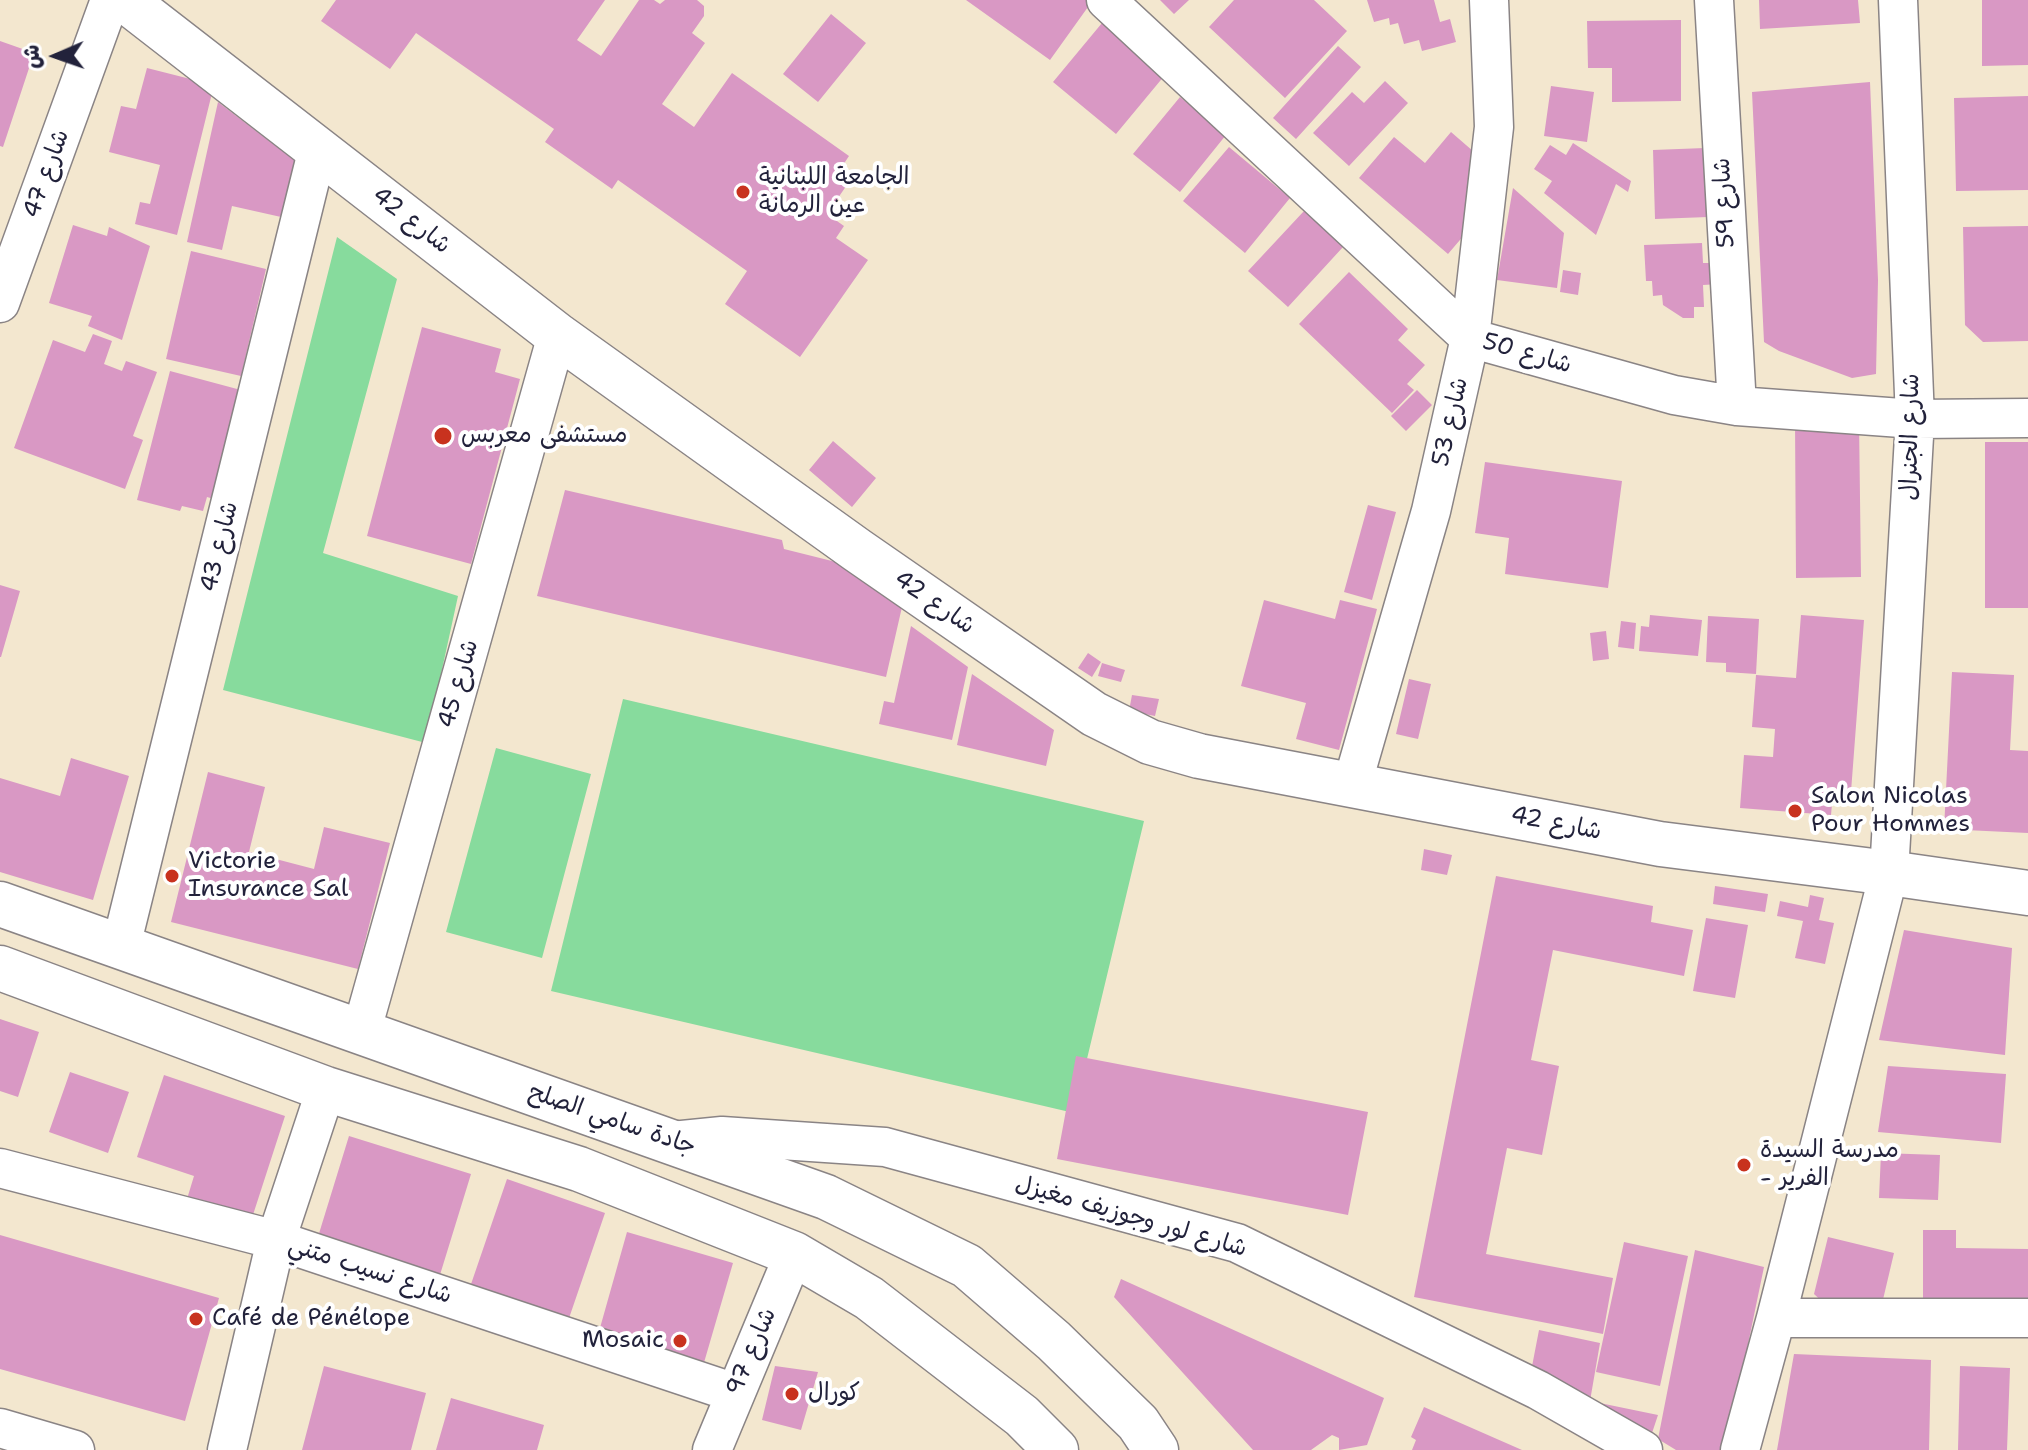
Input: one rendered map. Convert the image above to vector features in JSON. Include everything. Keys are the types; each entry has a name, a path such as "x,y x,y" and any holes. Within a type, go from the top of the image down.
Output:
{"main road":[{"name":"شارع 42","path":"125,0 557,335 857,550 1094,714 1150,742 1352,785 1660,844 2028,893"},
{"name":"جادة سامي الصلح","path":"0,904 826,1197 967,1266 1065,1351 1138,1423 1156,1450"},
{"path":"0,968 326,1089 579,1169 794,1254 869,1298 1022,1416 1056,1450"}],"street":[{"name":"شارع 47","path":"0,303 110,0"},
{"name":"شارع 50","path":"1106,0 1470,338 1674,395 1737,406 1915,419 2028,418"},
{"name":"شارع 53","path":"1352,785 1431,511 1470,338 1494,127 1489,0"},
{"name":"شارع 59","path":"1714,0 1737,406"},
{"name":"شارع الجنرال","path":"1889,873 1915,419 1898,0"},
{"name":"شارع 43","path":"121,946 318,148"},
{"name":"شارع 45","path":"361,1033 557,335"},
{"path":"1740,1450 1889,873"},
{"path":"227,1450 276,1240 326,1089"},
{"name":"شارع لور وجوزيف مغيزل","path":"672,1141 722,1136 885,1147 1237,1243 1538,1390 1643,1450"},
{"name":"شارع نسيب متني","path":"0,1168 276,1240 735,1393"},
{"name":"شارع 97","path":"712,1450 794,1254"},
{"path":"1776,1318 2028,1318"},
{"path":"0,1428 75,1450"}],"green space":[{"path":"337,237 397,279 323,553 458,596 426,743 223,690"},
{"path":"623,699 1144,821 1074,1113 551,991"},
{"path":"496,748 591,774 542,958 446,932"}],"building":[{"path":"336,0 605,0 577,40 601,56 639,0 654,0 660,4 665,0 697,0 704,6 704,16 692,33 705,43 662,104 694,127 732,73 849,156 839,171 851,179 827,214 844,226 836,238 868,260 800,357 725,304 747,271 618,180 612,189 545,142 554,129 416,33 390,69 321,21"},
{"path":"966,0 1093,0 1050,60"},
{"path":"1160,0 1189,0 1174,14"},
{"path":"1234,0 1314,0 1347,31 1285,98 1209,27"},
{"path":"1367,0 1434,0 1440,22 1450,19 1456,42 1422,51 1419,40 1404,44 1398,23 1390,25 1389,18 1374,22"},
{"path":"1759,0 1858,0 1860,23 1760,29"},
{"path":"1982,0 2028,0 2028,65 1982,66"},
{"path":"831,14 866,43 818,102 783,74"},
{"path":"1681,20 1681,101 1612,102 1612,68 1588,68 1587,21"},
{"path":"1102,23 1165,75 1116,134 1053,82"},
{"path":"0,41 34,53 3,147 0,146"},
{"path":"1338,46 1361,67 1296,139 1273,118"},
{"path":"147,68 214,85 177,235 135,224 140,202 150,204 160,165 109,152 121,106 136,109"},
{"path":"1385,81 1408,103 1349,166 1313,133 1352,92 1364,103"},
{"path":"1870,82 1878,280 1876,374 1852,378 1779,351 1764,342 1752,92"},
{"path":"1551,86 1594,92 1587,142 1544,136"},
{"path":"2028,96 2028,190 1956,191 1954,98"},
{"path":"1180,97 1226,135 1180,192 1133,154"},
{"path":"218,102 302,166 290,219 232,206 222,250 187,242"},
{"path":"1451,132 1481,158 1471,227 1448,254 1359,178 1394,137 1425,163"},
{"path":"1573,143 1631,181 1628,192 1616,184 1596,235 1544,193 1552,181 1534,169 1550,145 1566,155"},
{"path":"1229,147 1290,198 1245,253 1183,201"},
{"path":"1705,148 1708,217 1655,219 1653,150"},
{"path":"1513,188 1564,233 1557,288 1497,280"},
{"path":"1304,211 1343,247 1288,307 1248,271"},
{"path":"73,225 107,236 109,227 150,246 122,340 88,326 92,316 49,303"},
{"path":"2028,226 2028,341 1983,342 1965,325 1963,227"},
{"path":"1702,243 1703,263 1719,263 1720,284 1703,285 1704,307 1694,307 1694,318 1683,318 1663,305 1662,295 1653,296 1652,281 1646,281 1644,245"},
{"path":"191,251 266,269 241,376 166,359"},
{"path":"1563,270 1581,273 1578,295 1560,292"},
{"path":"1349,272 1408,329 1398,340 1425,365 1407,384 1414,390 1392,413 1299,324"},
{"path":"422,327 501,349 495,372 520,379 471,564 367,536"},
{"path":"93,334 112,341 104,364 122,371 126,361 157,372 133,436 143,440 125,489 14,448 53,340 85,352"},
{"path":"170,371 252,393 224,502 207,497 203,511 182,506 180,511 137,500"},
{"path":"1417,390 1432,405 1406,431 1391,416"},
{"path":"1859,419 1861,577 1796,578 1795,420"},
{"path":"833,441 876,478 852,507 809,470"},
{"path":"1985,442 2028,442 2028,608 1985,608"},
{"path":"1485,462 1622,481 1608,588 1505,574 1509,538 1475,533"},
{"path":"565,490 782,540 784,549 844,564 902,607 886,677 537,596"},
{"path":"1368,505 1396,512 1372,600 1344,592"},
{"path":"0,585 20,591 1,657 0,657"},
{"path":"1264,600 1335,619 1340,600 1377,609 1339,750 1296,739 1306,703 1241,686"},
{"path":"1650,615 1702,620 1698,656 1639,651 1641,626 1649,627"},
{"path":"1801,615 1864,620 1850,805 1832,804 1831,815 1740,808 1744,755 1773,757 1775,729 1752,727 1756,675 1796,678"},
{"path":"1708,616 1759,619 1756,674 1726,672 1726,663 1706,662"},
{"path":"1621,621 1636,623 1634,649 1618,647"},
{"path":"911,626 968,667 952,740 879,724 884,701 894,703"},
{"path":"1606,631 1609,659 1593,661 1590,633"},
{"path":"1088,653 1101,662 1092,677 1078,668"},
{"path":"1102,663 1125,670 1121,682 1098,676"},
{"path":"1952,672 2014,675 2010,750 2028,751 2028,833 1944,829"},
{"path":"972,674 1054,730 1046,766 957,745"},
{"path":"1409,679 1431,684 1418,739 1396,734"},
{"path":"1132,695 1159,699 1155,716 1129,711"},
{"path":"71,758 129,776 93,900 0,872 0,778 60,796"},
{"path":"208,772 265,787 249,852 314,869 324,827 390,843 358,969 171,922"},
{"path":"1424,849 1452,855 1447,875 1421,870"},
{"path":"1496,876 1653,906 1651,922 1693,930 1684,976 1553,950 1531,1060 1559,1066 1542,1155 1507,1148 1486,1254 1613,1278 1603,1334 1414,1297"},
{"path":"1715,886 1768,894 1765,912 1713,904"},
{"path":"1810,895 1824,898 1819,920 1834,923 1825,964 1795,958 1803,921 1777,916 1780,901 1808,907"},
{"path":"1706,918 1748,925 1735,998 1693,991"},
{"path":"1904,930 2012,948 2005,1055 1879,1040"},
{"path":"0,1019 39,1032 18,1097 0,1091"},
{"path":"1076,1056 1368,1112 1348,1215 1057,1159"},
{"path":"1888,1066 2006,1074 2001,1143 1878,1132"},
{"path":"70,1072 129,1092 108,1153 49,1132"},
{"path":"164,1075 285,1116 251,1221 187,1199 194,1176 137,1157"},
{"path":"349,1136 471,1174 439,1278 317,1240"},
{"path":"1881,1153 1940,1155 1938,1200 1879,1198"},
{"path":"507,1179 605,1213 567,1324 469,1290"},
{"path":"1923,1230 1956,1230 1956,1248 2028,1249 2028,1299 1923,1299"},
{"path":"627,1232 733,1263 703,1366 598,1335"},
{"path":"0,1235 219,1298 185,1421 0,1369"},
{"path":"1828,1237 1894,1253 1881,1308 1830,1309 1814,1294"},
{"path":"1624,1242 1688,1256 1660,1386 1596,1372"},
{"path":"1695,1250 1764,1267 1726,1450 1676,1450 1658,1439"},
{"path":"1121,1279 1384,1398 1367,1445 1339,1450 1339,1438 1332,1435 1311,1450 1253,1450 1114,1297"},
{"path":"1539,1330 1600,1343 1590,1401 1658,1415 1651,1436 1529,1382"},
{"path":"1794,1354 1931,1360 1929,1450 1777,1450"},
{"path":"324,1366 426,1393 411,1450 302,1450"},
{"path":"775,1366 818,1372 801,1430 762,1420"},
{"path":"1960,1366 2010,1368 2007,1450 1958,1450"},
{"path":"451,1398 544,1425 537,1450 436,1450"},
{"path":"1424,1407 1522,1450 1412,1450 1416,1440 1411,1437"}],"place":[{"name":"الجامعة اللبنانية عين الرمانة","path":"743,192"},
{"name":"مستشفى معربس","path":"443,436"},
{"name":"Salon Nicolas Pour Hommes","path":"1795,811"},
{"name":"Victorie Insurance Sal","path":"172,876"},
{"name":"مدرسة السيدة - الفرير","path":"1744,1165"},
{"name":"Café de Pénélope","path":"196,1319"},
{"name":"Mosaic","path":"680,1341"},
{"name":"كورال","path":"792,1394"}]}
